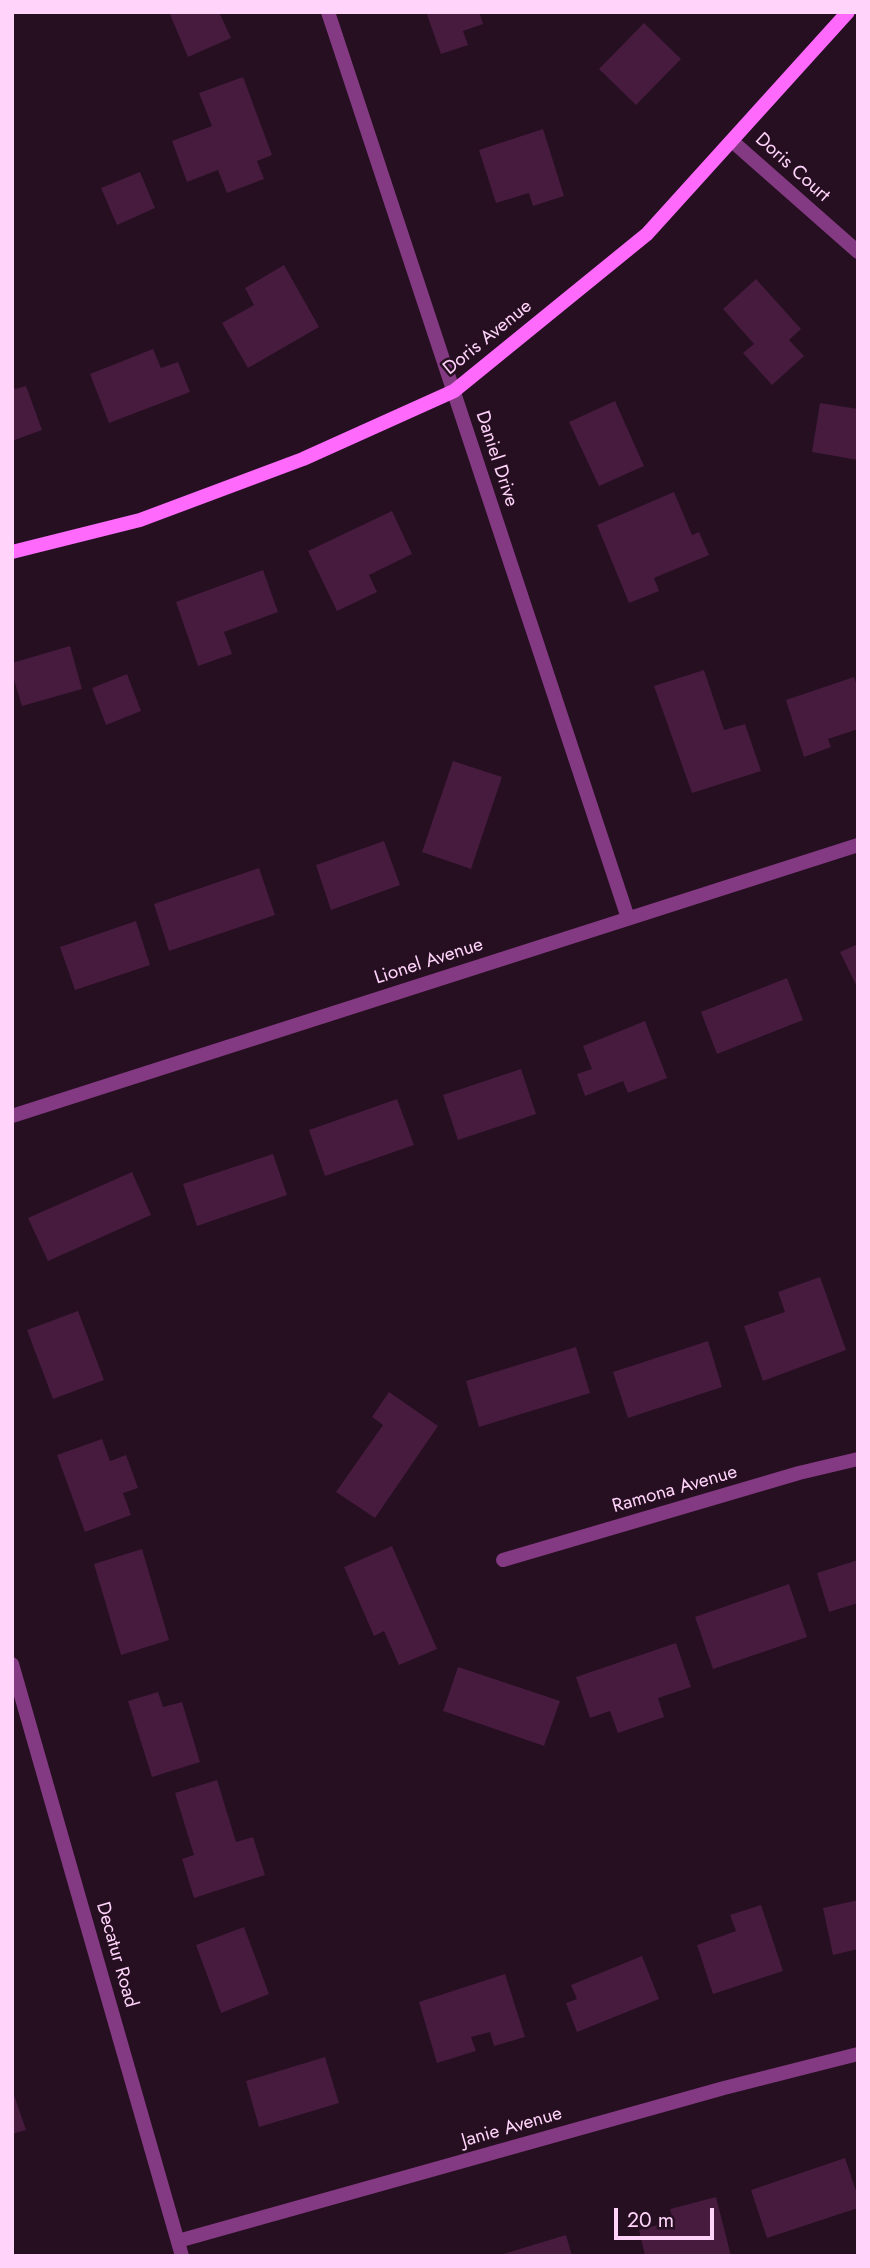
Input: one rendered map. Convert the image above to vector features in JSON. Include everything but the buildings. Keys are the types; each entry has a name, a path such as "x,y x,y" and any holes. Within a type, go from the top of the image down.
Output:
{"street":[{"name":"Daniel Drive","path":"328,12 628,918"},
{"name":"Doris Avenue","path":"12,552 140,520 303,459 454,391 647,234 848,12"},
{"name":"Doris Court","path":"732,141 858,253"},
{"name":"Lionel Avenue","path":"12,1116 858,845"},
{"name":"Ramona Avenue","path":"503,1560 799,1473 858,1459"},
{"name":"Decatur Road","path":"12,1664 180,2249"},
{"name":"Janie Avenue","path":"180,2249 724,2088 858,2054"}]}
